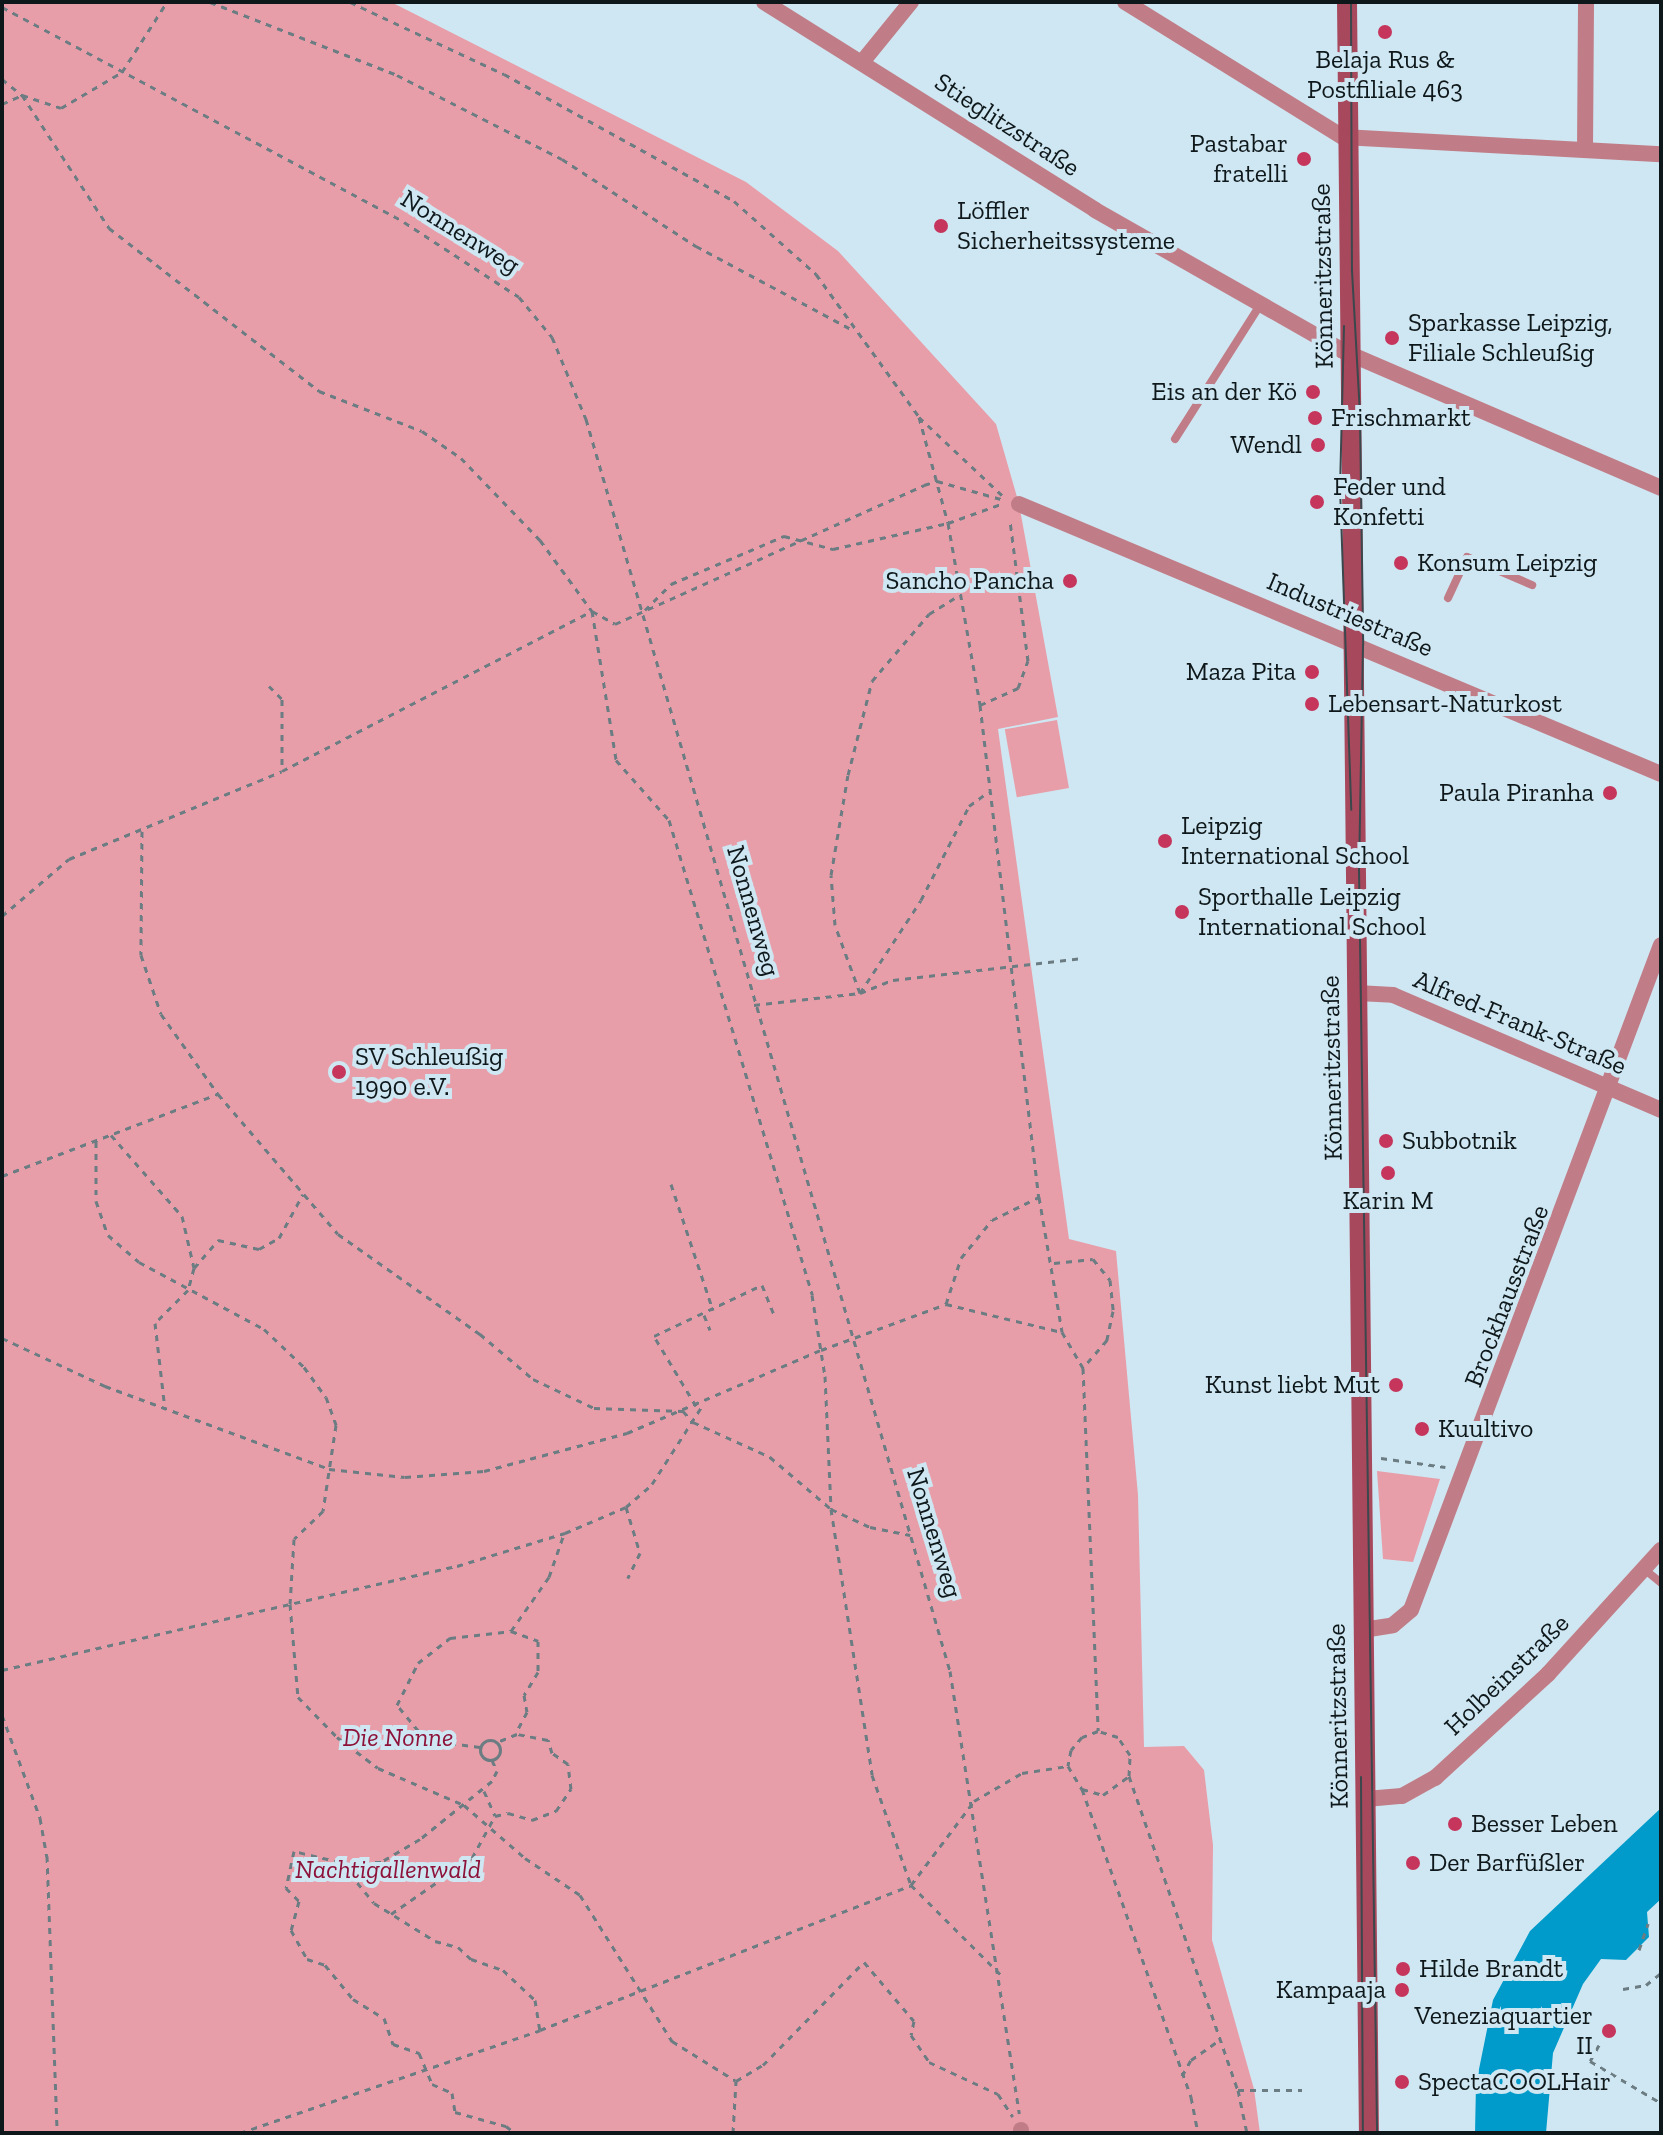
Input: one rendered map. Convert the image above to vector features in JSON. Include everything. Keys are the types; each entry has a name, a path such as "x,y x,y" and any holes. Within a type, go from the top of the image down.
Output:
{"main road":[{"name":"Könneritzstraße","path":"1347,2 1369,2133"}],"street":[{"name":"Stieglitzstraße","path":"764,2 863,61 1095,210 1260,305 1349,353 1661,488"},
{"path":"863,61 911,2"},
{"path":"1125,2 1347,138 1661,154"},
{"path":"1585,150 1586,2"},
{"name":"Industriestraße","path":"1014,503 1354,641 1661,774"},
{"name":"Brockhausstraße","path":"1363,1630 1393,1625 1411,1610 1468,1470 1611,1088 1661,945"},
{"name":"Alfred-Frank-Straße","path":"1357,993 1393,995 1661,1110"},
{"name":"Holbeinstraße","path":"1366,1799 1402,1796 1435,1778 1548,1674 1661,1550"}],"lane":[{"path":"1175,439 1260,305"},
{"path":"1448,598 1467,557 1532,585"},
{"path":"1644,1569 1661,1583"}],"path":[{"path":"2,104 22,95 61,108 122,72 167,2"},
{"path":"210,2 438,96 562,159 696,246 855,331"},
{"path":"350,2 504,74 734,201 816,274 919,417 1014,503 1013,575 1028,661 1018,688 980,705"},
{"name":"Nonnenweg","path":"2,7 404,222 519,297 552,337 575,389 643,613 754,1005 950,1671 1001,1975 1021,2132"},
{"path":"2,79 22,95 109,228 319,391 422,431 461,458 540,540 592,611 615,624 937,481 1014,503"},
{"path":"919,417 948,523 980,705 1039,1197 1054,1263 1062,1332 1083,1368 1098,1731"},
{"path":"643,613 671,584 784,536 833,549 948,523 1014,503"},
{"path":"860,993 835,925 831,875 848,775 872,681 929,614 960,594"},
{"path":"2,916 69,859 282,771 592,611"},
{"path":"592,611 616,760 669,820 812,1295 821,1350 831,1509 872,1775 911,1885 1001,1975"},
{"path":"269,686 282,699 282,771"},
{"path":"860,993 921,900 969,806 989,791"},
{"path":"142,831 141,955 161,1014 218,1094 338,1234 480,1334 533,1379 594,1408 683,1411 693,1422 770,1457 831,1509 870,1527 910,1535"},
{"path":"754,1005 860,993 893,980 1083,958"},
{"path":"2,1176 218,1094"},
{"path":"111,1135 182,1216 194,1268"},
{"path":"96,1141 96,1201 108,1235 139,1262 247,1318 304,1367 326,1397 336,1425 323,1511 294,1539 290,1604 298,1697 337,1737 378,1768 464,1805 580,1895 672,2041 736,2081"},
{"path":"671,1184 713,1310"},
{"path":"165,1410 155,1323 188,1290 194,1268 218,1240 259,1249 279,1238 303,1194"},
{"path":"946,1304 961,1258 992,1220 1039,1197"},
{"path":"1054,1263 1093,1259 1110,1280 1113,1311 1107,1340 1083,1368"},
{"path":"696,1406 654,1336 762,1285 774,1314"},
{"path":"2,1338 165,1410 329,1469 405,1477 484,1471 627,1433 704,1403 821,1350 946,1304 1062,1332"},
{"path":"704,1315 710,1330"},
{"path":"2,1670 457,1566 565,1533 626,1507 652,1484 704,1403"},
{"path":"1361,1455 1468,1470"},
{"path":"626,1507 640,1553 628,1578"},
{"path":"511,1631 549,1577 565,1533"},
{"path":"480,1747 426,1740 397,1705 418,1663 450,1638 511,1631 538,1641 538,1672 524,1695 527,1712 516,1726 517,1734"},
{"path":"2,1715 40,1818 47,1856 57,2133"},
{"path":"1068,1766 1076,1743 1098,1731 1118,1737 1130,1755 1129,1776 1218,2041 1238,2090 1247,2133"},
{"path":"391,1914 472,1858 495,1816 508,1813 532,1820 556,1811 571,1789 568,1764 552,1753 548,1740 517,1734 497,1742 485,1740 480,1747 483,1759 492,1760"},
{"path":"492,1760 500,1751 497,1742"},
{"path":"492,1760 497,1771 483,1790 381,1862 340,1862 294,1851 286,1888 299,1901 291,1930 307,1959 325,1965 353,1999 384,2018 393,2044 419,2053 427,2065 432,2084 452,2093 455,2112 515,2133"},
{"path":"240,2133 427,2065 540,2030 911,1885 974,1801 1022,1773 1068,1766"},
{"path":"1068,1766 1082,1789 1182,2076 1198,2133"},
{"path":"1082,1789 1103,1795 1129,1776"},
{"path":"483,1790 495,1816"},
{"path":"340,1862 374,1903 435,1941 458,1947 471,1959 503,1970 535,2000 540,2030"},
{"path":"1639,1950 1648,1924"},
{"path":"736,2081 763,2065 864,1962 908,2011 914,2021 911,2035 929,2062 998,2094 1021,2132"},
{"path":"1623,1989 1646,1985 1661,1973"},
{"path":"1182,2076 1191,2060 1218,2041"},
{"path":"1599,2045 1590,2061 1661,2103"},
{"path":"733,2133 736,2081"},
{"path":"1238,2090 1302,2090"}],"green space":[{"name":"Die Nonne","path":"2,2 391,2 746,182 838,251 996,424 1019,504 1058,717 998,729 1069,1239 1116,1251 1138,1495 1144,1747 1184,1746 1204,1770 1213,1845 1212,1940 1254,2089 1260,2133 2,2133"},
{"path":"1057,720 1069,788 1017,797 1005,729"},
{"path":"1377,1471 1440,1479 1413,1562 1383,1559"}],"water":[{"path":"1661,1808 1661,1899 1647,1912 1649,1937 1626,1960 1601,1959 1583,1984 1553,2053 1546,2133 1475,2133 1476,2084 1493,2000 1530,1931"}],"tram line":[{"path":"1351,2 1352,271 1360,416 1363,645 1359,869 1377,2133"},
{"path":"1344,326 1340,487 1351,810"},
{"path":"1361,1777 1363,2133"}],"place":[{"name":"Belaja Rus & Postfiliale 463","path":"1385,32"},
{"name":"Pastabar fratelli","path":"1304,159"},
{"name":"Löffler Sicherheitssysteme","path":"941,226"},
{"name":"Sparkasse Leipzig, Filiale Schleußig","path":"1392,338"},
{"name":"Eis an der Kö","path":"1313,392"},
{"name":"Frischmarkt","path":"1315,418"},
{"name":"Wendl","path":"1318,445"},
{"name":"Feder und Konfetti","path":"1317,502"},
{"name":"Konsum Leipzig","path":"1401,563"},
{"name":"Sancho Pancha","path":"1070,581"},
{"name":"Maza Pita","path":"1312,672"},
{"name":"Lebensart-Naturkost","path":"1312,704"},
{"name":"Paula Piranha","path":"1610,793"},
{"name":"Leipzig International School","path":"1165,841"},
{"name":"Sporthalle Leipzig International School","path":"1182,912"},
{"name":"SV Schleußig 1990 e.V.","path":"339,1072"},
{"name":"Subbotnik","path":"1386,1141"},
{"name":"Karin M","path":"1388,1173"},
{"name":"Kunst liebt Mut","path":"1396,1385"},
{"name":"Kuultivo","path":"1422,1429"},
{"name":"Besser Leben","path":"1455,1824"},
{"name":"Der Barfüßler","path":"1413,1863"},
{"name":"Hilde Brandt","path":"1403,1969"},
{"name":"Kampaaja","path":"1402,1990"},
{"name":"Veneziaquartier II","path":"1609,2031"},
{"name":"SpectaCOOLHair","path":"1402,2082"}],"park label":[{"name":"Nachtigallenwald","path":"388,1870"}]}
